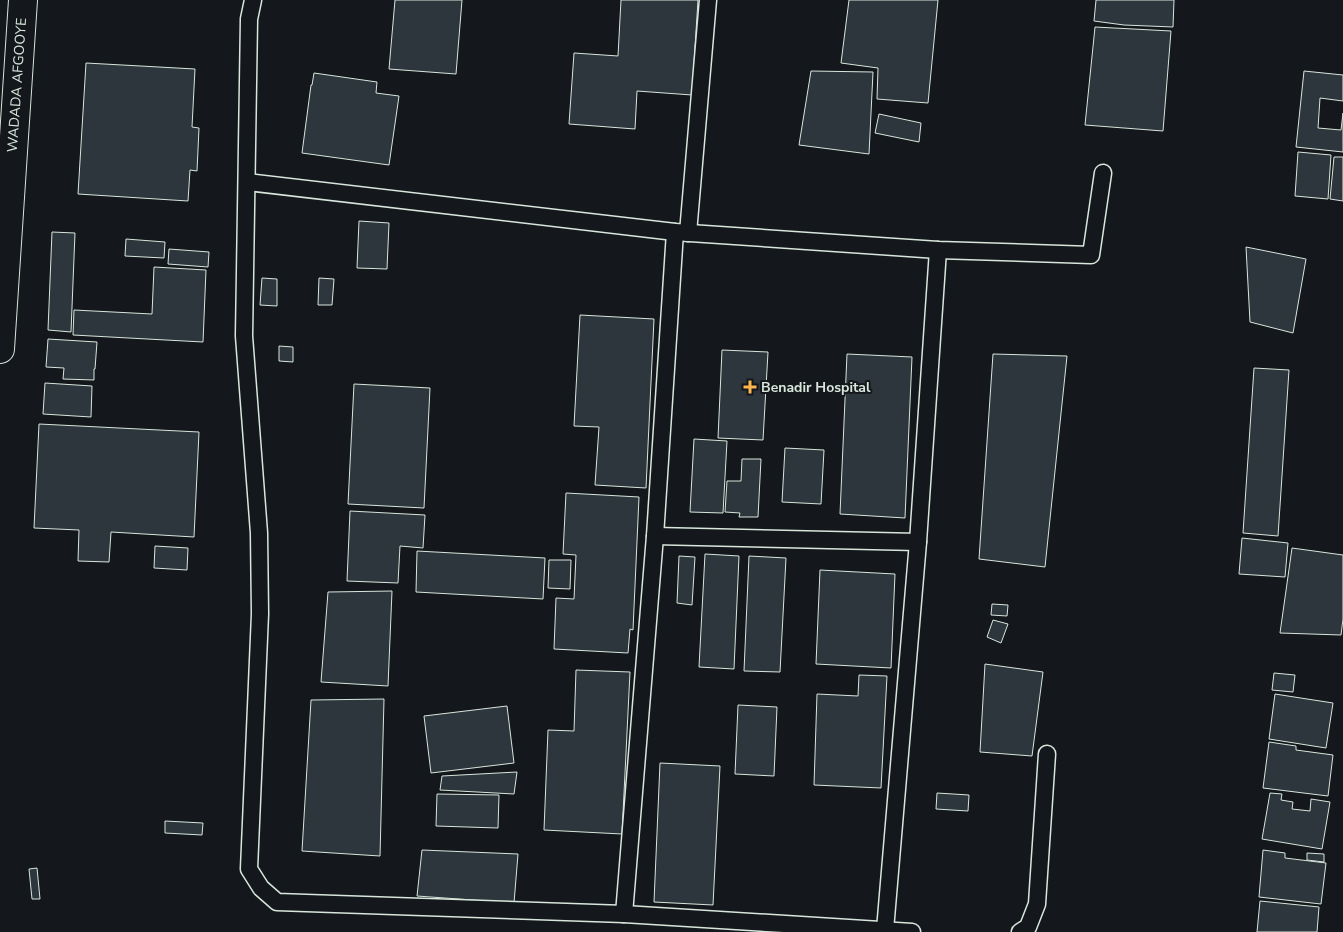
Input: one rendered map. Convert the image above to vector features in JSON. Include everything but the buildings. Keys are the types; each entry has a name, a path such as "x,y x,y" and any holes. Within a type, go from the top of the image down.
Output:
{"highway":[{"name":"WADADA AFGOOYE","path":"0,349 23,0"}],"lane":[{"path":"244,0 249,19"},
{"path":"253,0 249,19 244,336 260,533 260,614 249,869 261,888 277,902 624,914 912,932"},
{"path":"624,914 654,536 681,232 708,0"},
{"path":"247,182 681,232 938,250 1091,256 1103,173"},
{"path":"885,930 918,542 938,250"},
{"path":"654,536 918,542"},
{"path":"1020,932 1028,927 1037,904 1047,754"}],"place":[{"name":"Benadir Hospital","path":"750,387"}]}
